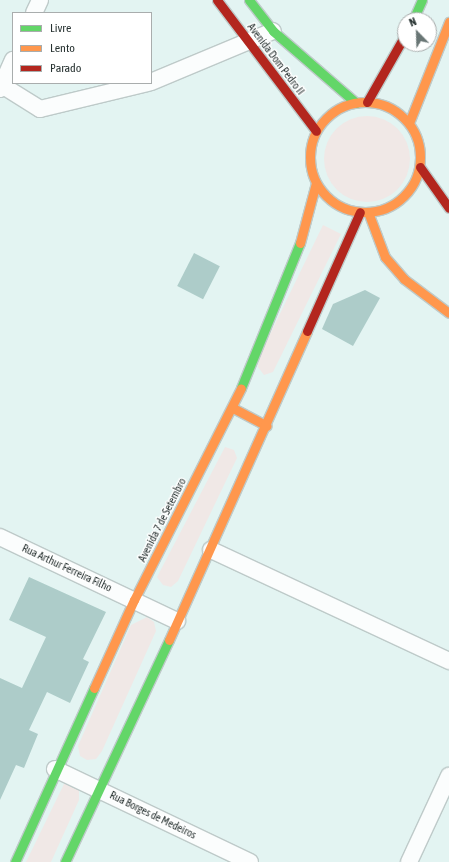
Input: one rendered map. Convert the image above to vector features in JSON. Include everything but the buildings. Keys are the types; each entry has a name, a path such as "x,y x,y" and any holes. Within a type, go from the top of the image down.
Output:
{"main road":[{"name":"Avenida Dom Pedro II","path":"217,0 316,131"},
{"name":"Avenida Dom Pedro II","path":"250,0 273,31 356,103"},
{"path":"416,12 422,0"},
{"path":"409,123 449,22"},
{"path":"366,102 397,49"},
{"path":"366,102 397,112 409,123 420,151 420,166 414,184 402,198 386,208 364,212 334,203 316,183 310,157 316,131 326,118 356,103 366,102"},
{"path":"420,166 449,208"},
{"name":"Avenida 7 de Setembro","path":"15,862 134,600 233,408 303,236 316,183"},
{"path":"364,212 385,257 404,279 449,313"},
{"path":"65,862 98,787 211,550 364,212"},
{"path":"233,408 267,426"}],"street":[{"path":"34,12 40,0"},
{"path":"152,81 247,40 273,31"},
{"path":"12,62 1,86 40,109 142,84"},
{"name":"Rua Arthur Ferreira Filho","path":"0,537 177,621"},
{"path":"211,550 449,661"},
{"name":"Rua Borges de Medeiros","path":"56,769 98,787 250,862"},
{"path":"409,862 449,776"}],"shaded area":[{"path":"367,116 375,117 391,123 403,135 409,151 409,167 403,183 391,195 375,201 367,202 359,201 343,195 331,183 325,167 324,159 325,151 331,135 343,123 359,117"},
{"path":"323,225 341,234 273,372 264,375 258,367 259,357"},
{"path":"225,447 234,450 237,458 178,581 171,587 163,585 157,577"},
{"path":"147,617 154,622 156,631 102,751 96,759 87,760 80,756 78,746 131,625"},
{"path":"73,783 79,791 79,800 51,862 26,862 64,784"}],"traffic: fast":[{"path":"249,0 273,31 356,103"},
{"path":"417,12 422,0"},
{"path":"241,388 300,243"},
{"path":"65,862 169,640"},
{"path":"15,862 94,688"}],"traffic: slow":[{"path":"409,123 449,22"},
{"path":"365,102 386,106 396,111 404,118 411,126 416,136 420,157 416,178 411,188 404,196 396,203 386,208 365,212 344,208 334,203 326,196 319,188 314,178 310,157 314,136 319,126 326,118 334,111 344,106 365,102"},
{"path":"300,243 316,183"},
{"path":"368,212 385,257 404,279 449,313"},
{"path":"169,640 307,331"},
{"path":"94,688 134,600 241,388"},
{"path":"233,408 267,426"}],"traffic: jam":[{"path":"217,0 316,131"},
{"path":"367,102 397,49"},
{"path":"420,167 449,208"},
{"path":"307,331 360,212"}]}
